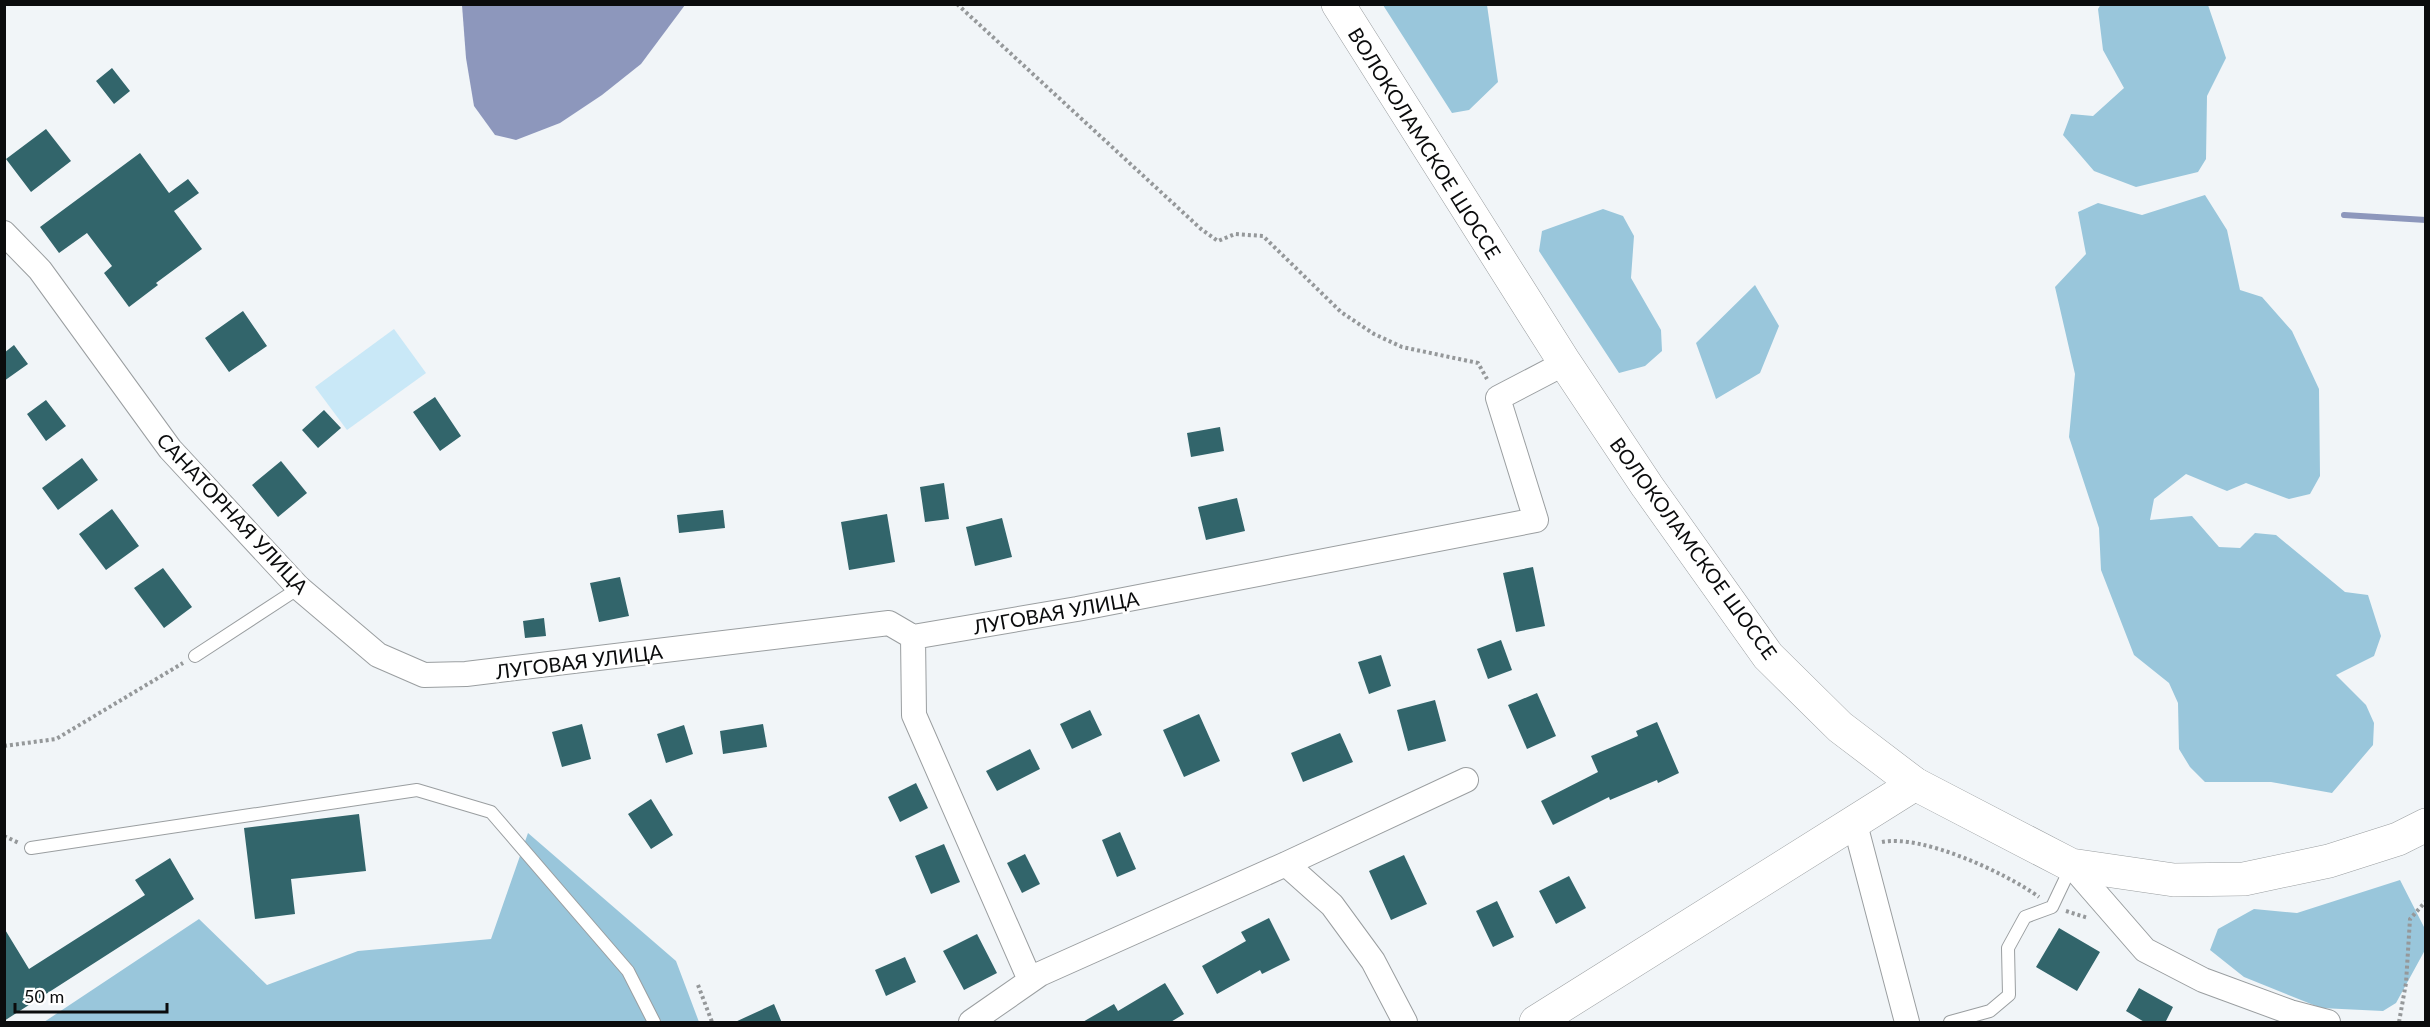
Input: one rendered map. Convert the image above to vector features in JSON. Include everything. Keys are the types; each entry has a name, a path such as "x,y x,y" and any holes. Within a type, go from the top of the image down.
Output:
{"main road":[{"name":"ВОЛОКОЛАМСКОЕ ШОССЕ","path":"1338,4 1565,363 1647,486 1768,656 1840,727 1915,784 2071,866 2174,880 2244,879 2329,861 2398,838 2426,825"},
{"path":"1536,1023 1858,836 1915,784"}],"street":[{"name":"САНАТОРНАЯ УЛИЦА","path":"4,233 40,270 170,449 299,588 378,655"},
{"path":"1498,398 1565,363"},
{"name":"ЛУГОВАЯ УЛИЦА","path":"378,655 424,675 466,674 889,623 913,636 1077,609 1536,520 1498,398"},
{"path":"913,636 914,716 1030,980"},
{"path":"971,1023 1030,980 1466,780"},
{"path":"1858,836 1907,1023"},
{"path":"1286,864 1332,904 1373,962 1405,1023"},
{"path":"2071,866 2145,950 2203,980 2290,1012 2328,1023"}],"lane":[{"path":"195,656 299,588"},
{"path":"31,848 417,790 491,812 628,971 654,1023"},
{"path":"1950,1023 1990,1011 2009,995 2008,948 2025,917 2052,907 2071,866"}],"path":[{"path":"957,4 1218,241 1235,234 1263,236 1341,312 1374,334 1402,347 1478,363 1498,398"},
{"path":"4,746 56,739 195,656"},
{"path":"1858,836 1895,840 1948,852 2019,882 2052,907 2095,921"},
{"path":"2399,1023 2406,983 2410,919 2426,901"},
{"path":"698,985 712,1023"}],"shaded area":[{"path":"462,4 685,5 641,64 602,95 560,123 516,140 495,135 474,106 466,58"},
{"path":"2101,4 2208,5 2226,58 2207,96 2206,159 2198,172 2136,187 2094,171 2063,135 2071,114 2093,116 2124,88 2103,50 2098,9"},
{"path":"1383,5 1487,5 1498,82 1469,110 1452,113"},
{"path":"2205,195 2227,230 2240,290 2262,297 2292,331 2319,389 2320,476 2310,494 2289,499 2246,483 2227,491 2186,474 2154,499 2150,520 2192,516 2219,547 2240,548 2255,533 2276,535 2345,592 2368,595 2381,636 2374,656 2336,675 2366,705 2374,723 2373,745 2332,793 2271,782 2205,782 2190,767 2179,749 2178,703 2169,683 2134,655 2101,570 2099,528 2069,437 2075,374 2055,287 2086,254 2078,212 2098,203 2142,215"},
{"path":"1603,209 1623,216 1634,236 1631,278 1661,330 1662,351 1645,366 1619,373 1539,251 1542,231"},
{"path":"1755,285 1779,326 1760,373 1716,399 1696,343"},
{"path":"394,329 426,373 347,430 315,387"},
{"path":"528,833 676,961 699,1022 44,1022 199,919 267,985 358,951 491,939"},
{"path":"2400,880 2424,927 2425,950 2396,1003 2383,1011 2321,1008 2244,977 2210,950 2218,929 2254,909 2297,913"}],"building":[{"path":"112,68 130,91 114,104 96,81"},
{"path":"46,129 71,161 31,192 6,159"},
{"path":"140,153 169,193 188,179 199,193 174,211 202,249 156,283 158,285 129,307 104,273 112,266 87,233 59,253 40,227"},
{"path":"243,311 267,346 229,372 205,338"},
{"path":"14,345 28,364 4,381 4,353"},
{"path":"435,397 461,436 440,451 413,412"},
{"path":"46,400 66,426 46,441 27,414"},
{"path":"324,410 341,428 318,448 302,430"},
{"path":"1220,427 1224,451 1191,457 1187,433"},
{"path":"82,458 98,480 58,510 42,488"},
{"path":"281,461 307,493 278,517 252,485"},
{"path":"944,483 949,519 925,522 920,487"},
{"path":"1237,498 1245,531 1206,540 1198,507"},
{"path":"112,509 139,546 106,570 79,534"},
{"path":"723,510 725,528 679,533 677,515"},
{"path":"887,514 895,562 849,570 841,522"},
{"path":"1002,518 1012,557 975,566 966,527"},
{"path":"1533,567 1545,626 1516,632 1503,573"},
{"path":"163,568 192,607 164,628 134,588"},
{"path":"620,577 629,616 599,622 590,583"},
{"path":"544,618 546,636 525,638 523,621"},
{"path":"1501,640 1512,670 1488,679 1477,649"},
{"path":"1381,655 1391,686 1369,694 1358,662"},
{"path":"1537,693 1556,736 1527,749 1508,705"},
{"path":"1435,700 1446,741 1408,751 1397,710"},
{"path":"1090,710 1102,735 1072,749 1060,724"},
{"path":"1199,714 1220,761 1184,777 1163,730"},
{"path":"1657,722 1679,773 1610,800 1609,797 1553,825 1541,801 1598,772 1591,756 1638,736 1636,731"},
{"path":"582,724 591,759 562,767 552,732"},
{"path":"763,724 767,747 723,754 720,731"},
{"path":"684,725 693,754 666,763 657,734"},
{"path":"1340,733 1353,762 1303,782 1291,753"},
{"path":"1030,749 1040,769 997,791 986,771"},
{"path":"916,783 928,808 900,822 888,797"},
{"path":"651,799 673,835 651,849 628,814"},
{"path":"359,814 366,871 291,879 295,914 255,919 244,828"},
{"path":"1120,832 1136,869 1117,877 1102,840"},
{"path":"944,844 960,882 931,894 915,856"},
{"path":"1025,854 1040,884 1022,893 1007,863"},
{"path":"1404,855 1427,904 1391,920 1369,871"},
{"path":"170,858 194,899 4,1021 4,928 29,969 145,895 135,880"},
{"path":"1569,876 1586,908 1556,924 1539,891"},
{"path":"1497,901 1514,937 1493,947 1476,911"},
{"path":"1269,918 1290,960 1262,974 1260,970 1217,994 1202,966 1246,941 1241,932"},
{"path":"2059,928 2100,952 2077,991 2036,967"},
{"path":"977,934 997,973 964,990 943,951"},
{"path":"905,957 916,982 886,996 875,970"},
{"path":"1165,983 1184,1014 1169,1023 1081,1023 1114,1004 1118,1011"},
{"path":"2139,988 2173,1007 2165,1023 2146,1023 2126,1011"},
{"path":"774,1004 782,1023 733,1023"}],"waterway":[{"path":"2344,215 2426,220"}]}
